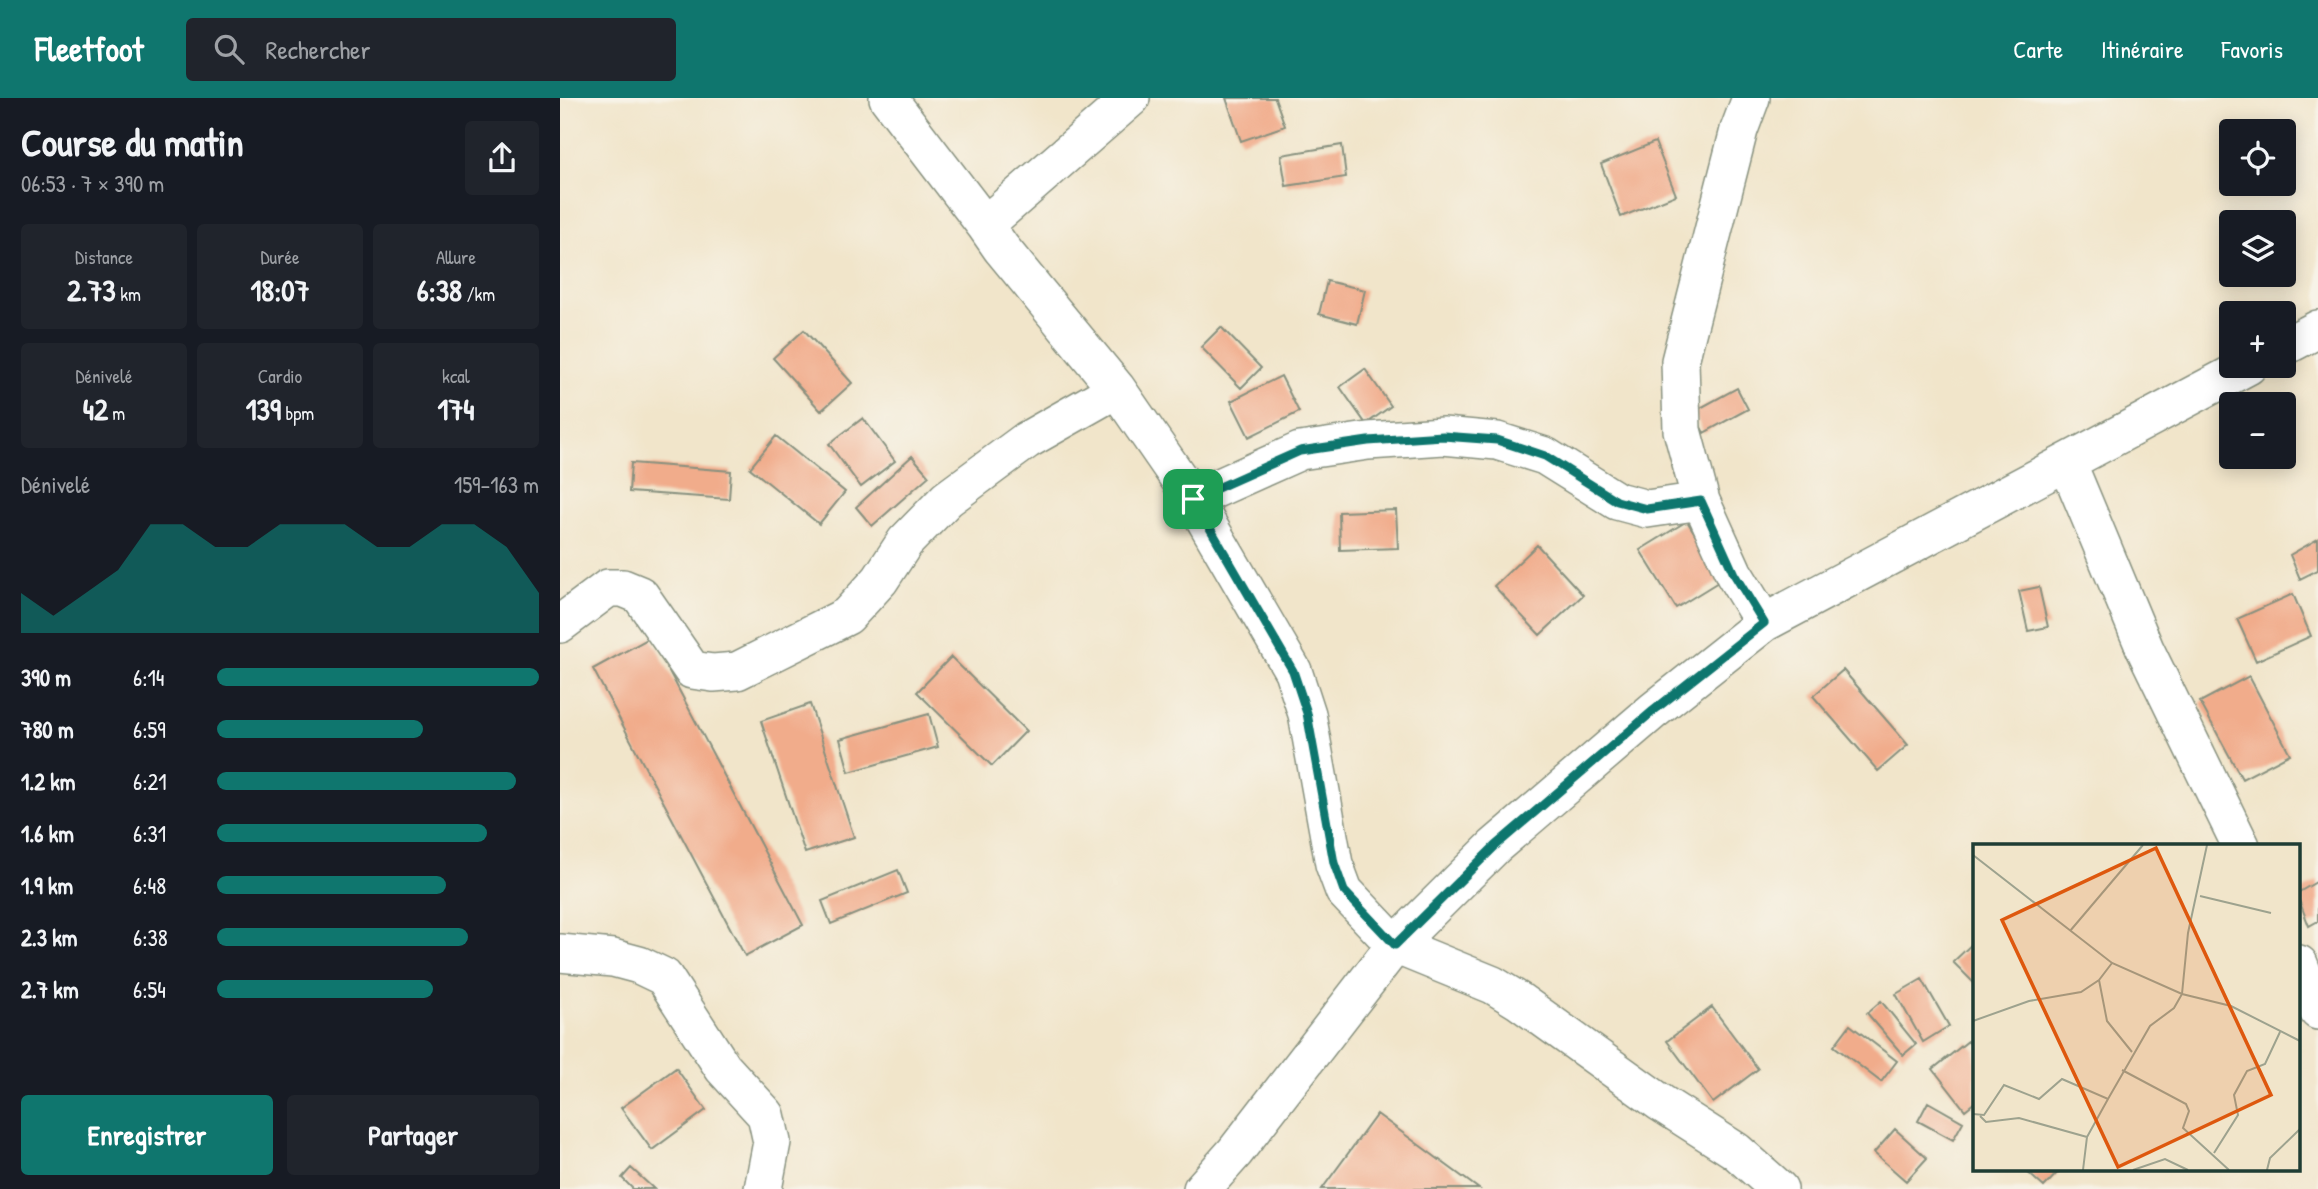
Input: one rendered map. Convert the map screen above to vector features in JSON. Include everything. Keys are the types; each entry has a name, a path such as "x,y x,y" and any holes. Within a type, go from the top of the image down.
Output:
{"street":[{"path":"888,98 1001,248 1117,389 1193,499 1293,671 1307,713 1334,863 1344,891 1395,945 1493,985 1519,1001 1661,1103 1736,1151 1779,1189"},
{"path":"985,225 1132,98"},
{"path":"1751,98 1739,130 1680,361 1682,430 1701,501 1734,574 1764,623"},
{"path":"2296,341 2318,329"},
{"path":"1202,1189 1234,1152 1395,945 1495,846 1653,711 1764,623 2225,378"},
{"path":"560,624 608,588 623,588 640,595 692,670 713,673 737,671 847,616 880,580 905,542 947,499 1027,440 1117,389"},
{"path":"1193,499 1300,451 1368,441 1443,436 1497,440 1545,456 1617,501 1647,509 1701,501"},
{"path":"2067,462 2145,649 2240,844"},
{"path":"560,953 613,958 639,965 664,977 723,1068 766,1115 772,1142 763,1189"},
{"path":"2301,969 2318,1011"}],"building":[{"path":"1226,98 1275,98 1285,126 1241,141"},
{"path":"1655,142 1676,195 1621,217 1601,164"},
{"path":"1342,145 1346,177 1286,186 1281,155"},
{"path":"1327,281 1365,290 1357,324 1319,314"},
{"path":"1221,327 1261,368 1241,388 1201,347"},
{"path":"804,330 852,383 821,411 773,358"},
{"path":"1365,369 1391,406 1366,424 1340,387"},
{"path":"1281,376 1299,412 1249,437 1231,401"},
{"path":"1737,388 1748,409 1704,433 1693,412"},
{"path":"863,418 895,461 861,487 829,444"},
{"path":"776,436 845,492 819,524 750,468"},
{"path":"912,456 929,476 872,526 856,507"},
{"path":"631,463 731,471 729,499 629,492"},
{"path":"1396,510 1398,548 1340,550 1339,512"},
{"path":"1687,521 1723,579 1676,608 1640,550"},
{"path":"2318,539 2318,570 2300,579 2290,555"},
{"path":"1537,545 1583,595 1540,635 1494,586"},
{"path":"2039,587 2048,627 2028,631 2019,591"},
{"path":"2293,594 2311,636 2256,661 2237,619"},
{"path":"651,637 803,925 745,956 593,669"},
{"path":"951,657 1026,731 992,766 917,692"},
{"path":"1843,670 1908,745 1878,771 1813,696"},
{"path":"2249,676 2290,754 2242,779 2200,702"},
{"path":"810,704 854,837 805,853 761,721"},
{"path":"929,714 938,747 849,772 840,739"},
{"path":"898,870 907,893 831,924 822,901"},
{"path":"2318,881 2318,921 2309,926 2301,905 2301,891"},
{"path":"1973,943 1973,982 1953,962"},
{"path":"1922,979 1949,1026 1923,1042 1896,994"},
{"path":"1881,1001 1916,1044 1903,1055 1867,1013"},
{"path":"1712,1007 1758,1069 1713,1103 1667,1041"},
{"path":"1850,1025 1897,1061 1881,1082 1834,1046"},
{"path":"1968,1041 1973,1047 1973,1104 1965,1110 1933,1069"},
{"path":"676,1068 706,1110 652,1150 621,1108"},
{"path":"1928,1102 1963,1122 1953,1140 1918,1121"},
{"path":"1377,1114 1479,1189 1322,1189"},
{"path":"1895,1129 1927,1158 1906,1181 1874,1153"},
{"path":"631,1168 654,1189 633,1189 622,1178"},
{"path":"2027,1172 2058,1172 2044,1187"}],"route":[{"path":"1443,436 1497,440 1545,456 1617,501 1647,509 1701,501 1734,574 1764,623 1653,711 1495,846 1395,945 1344,891 1334,863 1307,713 1293,671 1193,499 1300,451 1368,441 1443,436"}]}
